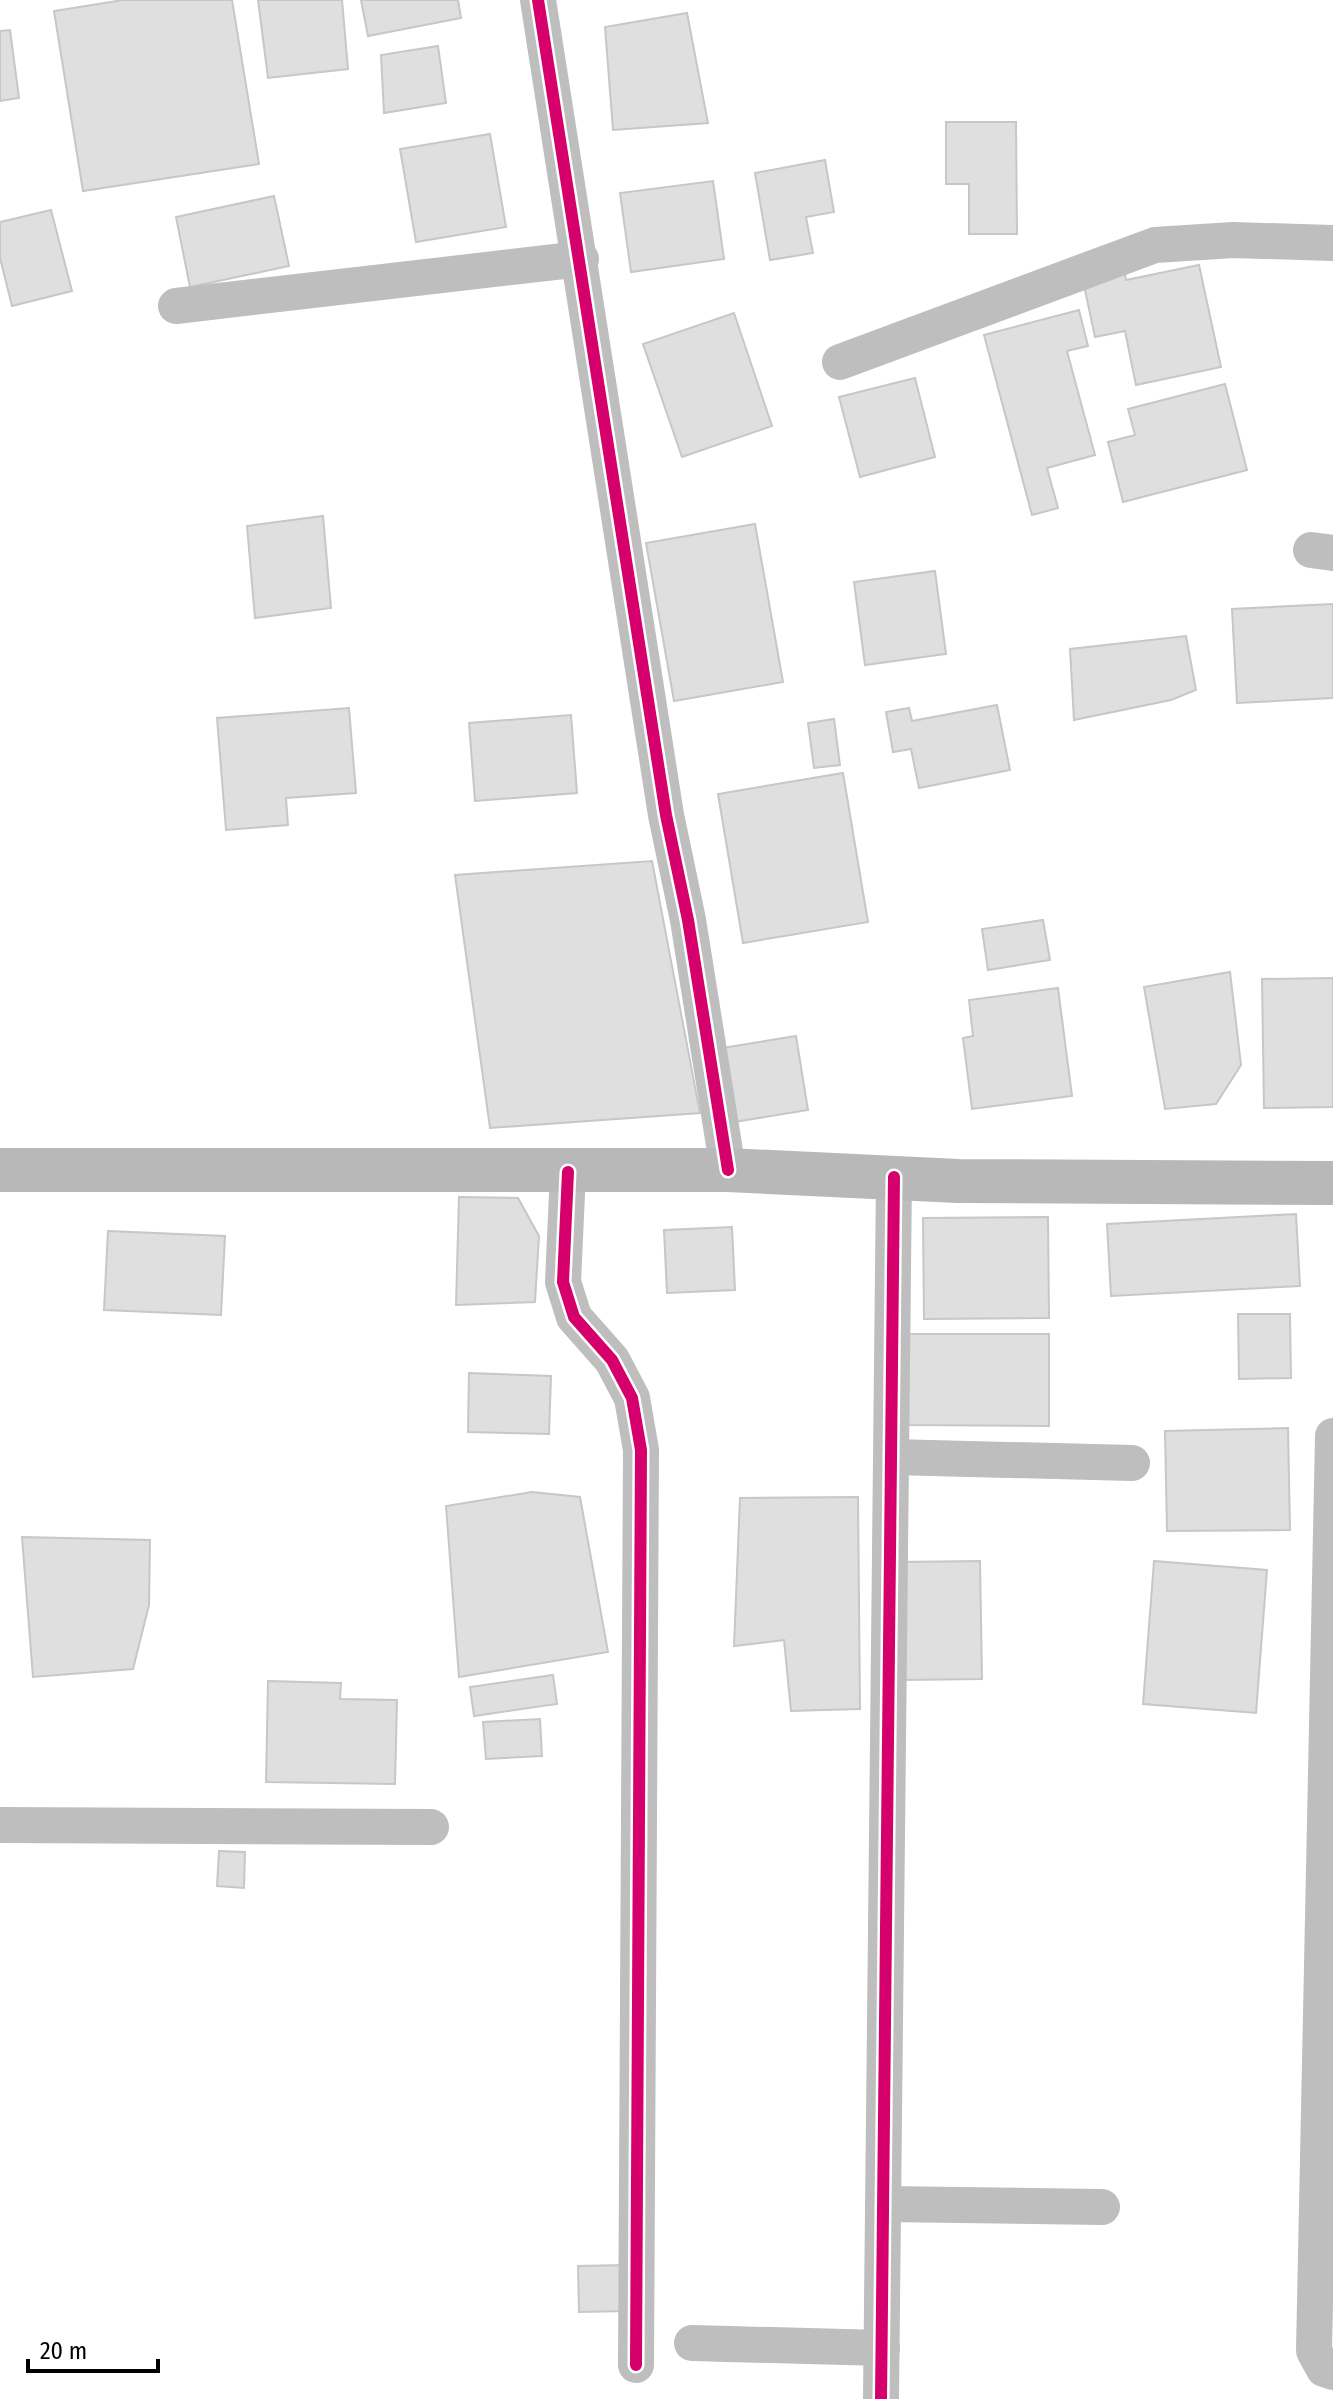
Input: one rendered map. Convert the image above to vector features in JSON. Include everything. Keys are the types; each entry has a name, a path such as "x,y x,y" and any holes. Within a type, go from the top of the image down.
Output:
{"main road":[{"path":"0,1170 728,1170 894,1177 1333,1183"}],"street":[{"path":"538,0 666,815 688,920 728,1170"},
{"path":"840,362 1155,245 1220,240 1333,243"},
{"path":"176,306 581,259"},
{"path":"568,1172 563,1282 574,1317 612,1360 632,1398 641,1450 636,2365"},
{"path":"881,2399 894,1177"},
{"path":"1313,2399 1324,2362 1333,1436"},
{"path":"891,1457 1132,1463"},
{"path":"0,1825 431,1827"},
{"path":"883,2204 1102,2207"},
{"path":"692,2343 882,2348"}],"building":[{"path":"123,0 232,0 259,164 83,191 54,11"},
{"path":"258,0 342,0 348,69 268,78"},
{"path":"361,0 458,0 461,18 368,36"},
{"path":"687,13 708,123 613,130 605,27"},
{"path":"10,30 19,98 0,101 0,31"},
{"path":"438,46 446,103 384,113 381,55"},
{"path":"946,122 1016,122 1017,234 969,234 969,184 946,184"},
{"path":"490,134 506,227 416,242 400,149"},
{"path":"825,160 834,212 806,217 813,253 770,260 755,173"},
{"path":"713,181 724,259 631,272 620,193"},
{"path":"274,196 289,266 190,287 176,217"},
{"path":"51,210 72,291 12,306 0,258 0,222"},
{"path":"1199,265 1221,367 1136,385 1125,331 1095,337 1082,276 1124,267 1126,280"},
{"path":"1079,310 1088,346 1067,351 1095,455 1047,468 1058,508 1032,515 984,335"},
{"path":"734,313 772,426 682,457 643,344"},
{"path":"915,378 935,457 860,477 839,397"},
{"path":"1225,384 1247,470 1123,502 1108,442 1135,435 1128,409"},
{"path":"323,516 331,608 255,618 247,526"},
{"path":"755,524 783,682 674,701 646,543"},
{"path":"935,571 946,654 865,665 854,582"},
{"path":"1333,604 1333,698 1237,703 1232,609"},
{"path":"1186,636 1196,690 1171,700 1074,720 1070,649"},
{"path":"997,705 1010,770 919,788 911,749 893,752 886,712 909,708 912,721"},
{"path":"349,708 356,793 286,798 288,825 226,830 217,718"},
{"path":"571,715 577,793 475,801 469,723"},
{"path":"834,719 840,765 814,768 808,723"},
{"path":"843,773 868,922 743,943 718,794"},
{"path":"652,861 700,1113 490,1128 455,875"},
{"path":"1043,920 1050,960 988,970 982,929"},
{"path":"1230,972 1241,1065 1216,1104 1165,1109 1144,987"},
{"path":"1333,978 1333,1107 1264,1108 1262,979"},
{"path":"1058,988 1072,1096 972,1109 963,1038 973,1036 969,1000"},
{"path":"796,1036 808,1110 734,1122 722,1048"},
{"path":"459,1197 518,1198 539,1236 535,1302 456,1305"},
{"path":"1296,1214 1300,1286 1111,1296 1107,1224"},
{"path":"1048,1217 1049,1318 924,1319 923,1218"},
{"path":"732,1227 735,1290 667,1293 664,1230"},
{"path":"108,1231 225,1236 221,1315 104,1310"},
{"path":"1238,1314 1290,1314 1291,1378 1239,1379"},
{"path":"908,1334 1049,1334 1049,1426 907,1425"},
{"path":"469,1373 551,1376 549,1434 468,1432"},
{"path":"1288,1428 1290,1530 1167,1531 1165,1431"},
{"path":"532,1492 580,1497 608,1652 459,1677 446,1506"},
{"path":"858,1497 860,1709 791,1711 784,1640 734,1646 740,1498"},
{"path":"22,1537 150,1540 149,1605 133,1669 33,1677"},
{"path":"980,1561 982,1679 902,1680 900,1562"},
{"path":"1154,1561 1267,1570 1256,1713 1143,1704"},
{"path":"553,1675 557,1704 474,1716 470,1687"},
{"path":"268,1681 341,1683 340,1699 397,1700 395,1784 266,1782"},
{"path":"540,1719 542,1756 486,1759 483,1722"},
{"path":"219,1851 245,1852 244,1888 217,1886"},
{"path":"625,2265 626,2311 579,2312 578,2266"}],"cycle path":[{"path":"538,0 666,815 688,920 728,1170"},
{"path":"568,1172 563,1282 574,1317 612,1360 632,1398 641,1450 636,2365"},
{"path":"881,2399 894,1177"}]}
